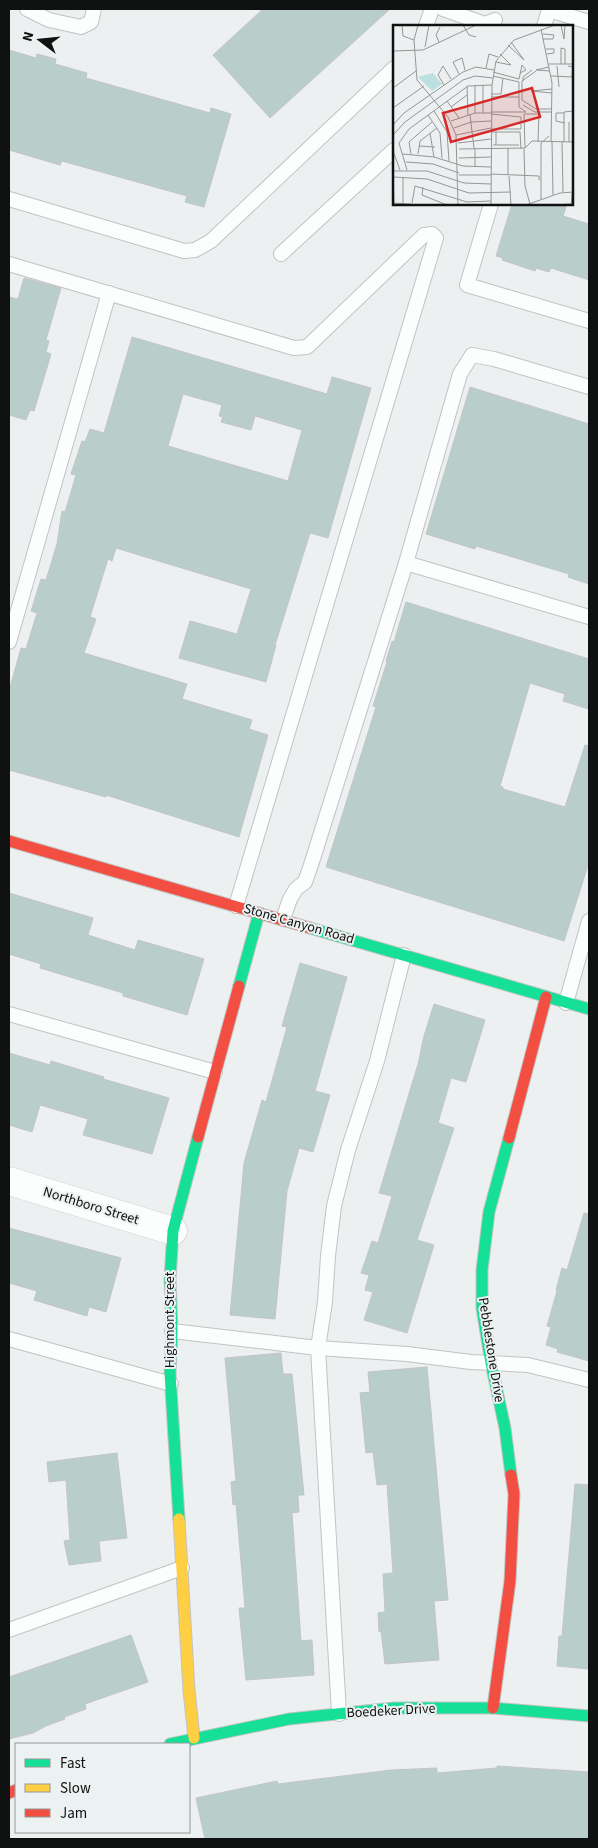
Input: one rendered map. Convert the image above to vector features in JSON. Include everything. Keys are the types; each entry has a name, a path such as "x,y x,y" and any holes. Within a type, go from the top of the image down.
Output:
{"street":[{"name":"Stone Canyon Road","path":"9,841 589,1009"},
{"name":"Highmont Street","path":"194,1738 171,1384 172,1331 170,1279 173,1230 259,912"},
{"name":"Pebblestone Drive","path":"493,1708 510,1581 514,1494 505,1428 491,1364 482,1308 482,1270 489,1212 546,997"},
{"name":"Northboro Street","path":"9,1181 173,1230"},
{"name":"Boedeker Drive","path":"174,1743 289,1719 394,1708 493,1708 589,1716"}],"lane":[{"path":"27,9 49,20 81,26 91,22 93,9"},
{"path":"426,25 432,9"},
{"path":"443,9 485,24 496,18"},
{"path":"544,25 549,10 589,22"},
{"path":"9,199 184,251 196,250 211,241 393,69"},
{"path":"281,254 393,151"},
{"path":"491,205 467,285 589,321"},
{"path":"9,264 294,348 302,348 307,347 424,235 432,234 436,238 236,906"},
{"path":"9,642 109,293"},
{"path":"283,920 290,899 305,882 311,865 406,563 460,374 472,355 494,359 589,388"},
{"path":"406,563 589,617"},
{"path":"566,1003 589,921"},
{"path":"338,1714 318,1348 325,1302 334,1206 348,1150 377,1061 404,955"},
{"path":"9,1014 215,1072"},
{"path":"172,1331 318,1348 407,1354 491,1364 528,1365 589,1380"},
{"path":"9,1339 171,1384"},
{"path":"9,1630 182,1568"}],"building":[{"path":"263,9 390,9 270,118 213,55"},
{"path":"9,50 36,58 37,54 56,59 55,64 87,73 86,78 210,113 211,108 231,114 204,207 185,202 187,196 62,161 60,165 9,150"},
{"path":"512,205 567,205 563,216 589,224 589,280 551,268 549,272 536,268 535,271 502,260 503,258 496,256"},
{"path":"24,278 61,288 46,340 49,341 46,352 51,354 34,411 30,410 26,420 9,415 9,297 18,299"},
{"path":"132,337 327,394 332,377 371,388 328,538 310,533 275,645 266,682 179,658 190,621 237,634 251,589 116,548 112,561 108,559 90,617 96,619 84,653 187,684 182,699 252,720 249,729 268,735 239,837 106,795 106,797 9,770 9,691 21,648 26,649 37,613 31,611 41,579 46,580 57,544 62,511 65,512 76,475 71,474 82,441 85,442 90,429 104,433","holes":["183,394 222,405 219,416 223,417 221,422 251,430 255,416 302,430 288,481 168,446"]},
{"path":"470,387 589,424 589,584 568,577 569,574 476,546 475,549 426,534"},
{"path":"406,602 589,659 589,709 563,701 565,694 530,683 500,786 503,789 565,807 585,745 589,746 589,862 564,941 326,867 376,707 373,706 392,641 394,642"},
{"path":"9,893 93,918 88,935 135,950 138,940 204,959 187,1015 40,968 41,964 9,954"},
{"path":"300,963 347,977 315,1091 330,1095 313,1152 299,1148 287,1191 275,1319 230,1315 244,1163 262,1100 266,1102 287,1027 282,1026"},
{"path":"434,1004 485,1020 466,1082 451,1078 438,1123 454,1128 417,1240 434,1245 407,1333 364,1320 373,1292 365,1290 369,1275 361,1273 372,1241 378,1243 392,1196 379,1193"},
{"path":"9,1053 50,1065 51,1061 104,1077 103,1079 169,1098 152,1154 83,1135 88,1119 40,1105 32,1132 9,1125"},
{"path":"584,1213 589,1214 589,1361 557,1352 558,1349 546,1345 551,1327 547,1326 562,1268 567,1270"},
{"path":"9,1228 121,1258 106,1312 89,1307 87,1316 34,1300 37,1291 9,1283"},
{"path":"281,1353 283,1374 292,1374 304,1495 298,1495 299,1512 292,1513 301,1641 312,1640 314,1675 246,1680 239,1608 245,1608 236,1504 233,1505 231,1482 236,1481 225,1358"},
{"path":"427,1367 448,1600 434,1601 439,1660 385,1664 381,1631 379,1632 378,1613 385,1612 383,1574 393,1573 387,1484 377,1485 373,1452 366,1453 360,1393 370,1392 368,1372"},
{"path":"117,1453 127,1538 99,1541 101,1561 69,1565 64,1541 70,1540 66,1480 49,1482 47,1462"},
{"path":"575,1484 589,1485 589,1669 557,1666 559,1636 562,1636"},
{"path":"131,1635 148,1682 85,1704 86,1709 64,1717 65,1719 33,1733 9,1739 9,1677"},
{"path":"497,1766 589,1772 589,1839 205,1839 196,1798 277,1781 278,1784 391,1770 437,1768 437,1773 497,1768"}],"traffic: fast":[{"path":"239,986 259,913"},
{"path":"310,928 589,1009"},
{"path":"179,1519 170,1373 172,1331 170,1279 173,1231 198,1137"},
{"path":"509,1138 489,1212 482,1270 482,1308 491,1363 505,1428 511,1475"},
{"path":"175,1743 289,1719 394,1708 493,1708 589,1716"}],"traffic: slow":[{"path":"179,1519 189,1690 194,1738"}],"traffic: jam":[{"path":"9,841 310,928"},
{"path":"198,1137 239,986"},
{"path":"509,1138 546,997"},
{"path":"493,1708 510,1581 514,1494 511,1475"},
{"path":"9,1793 15,1790"}]}
